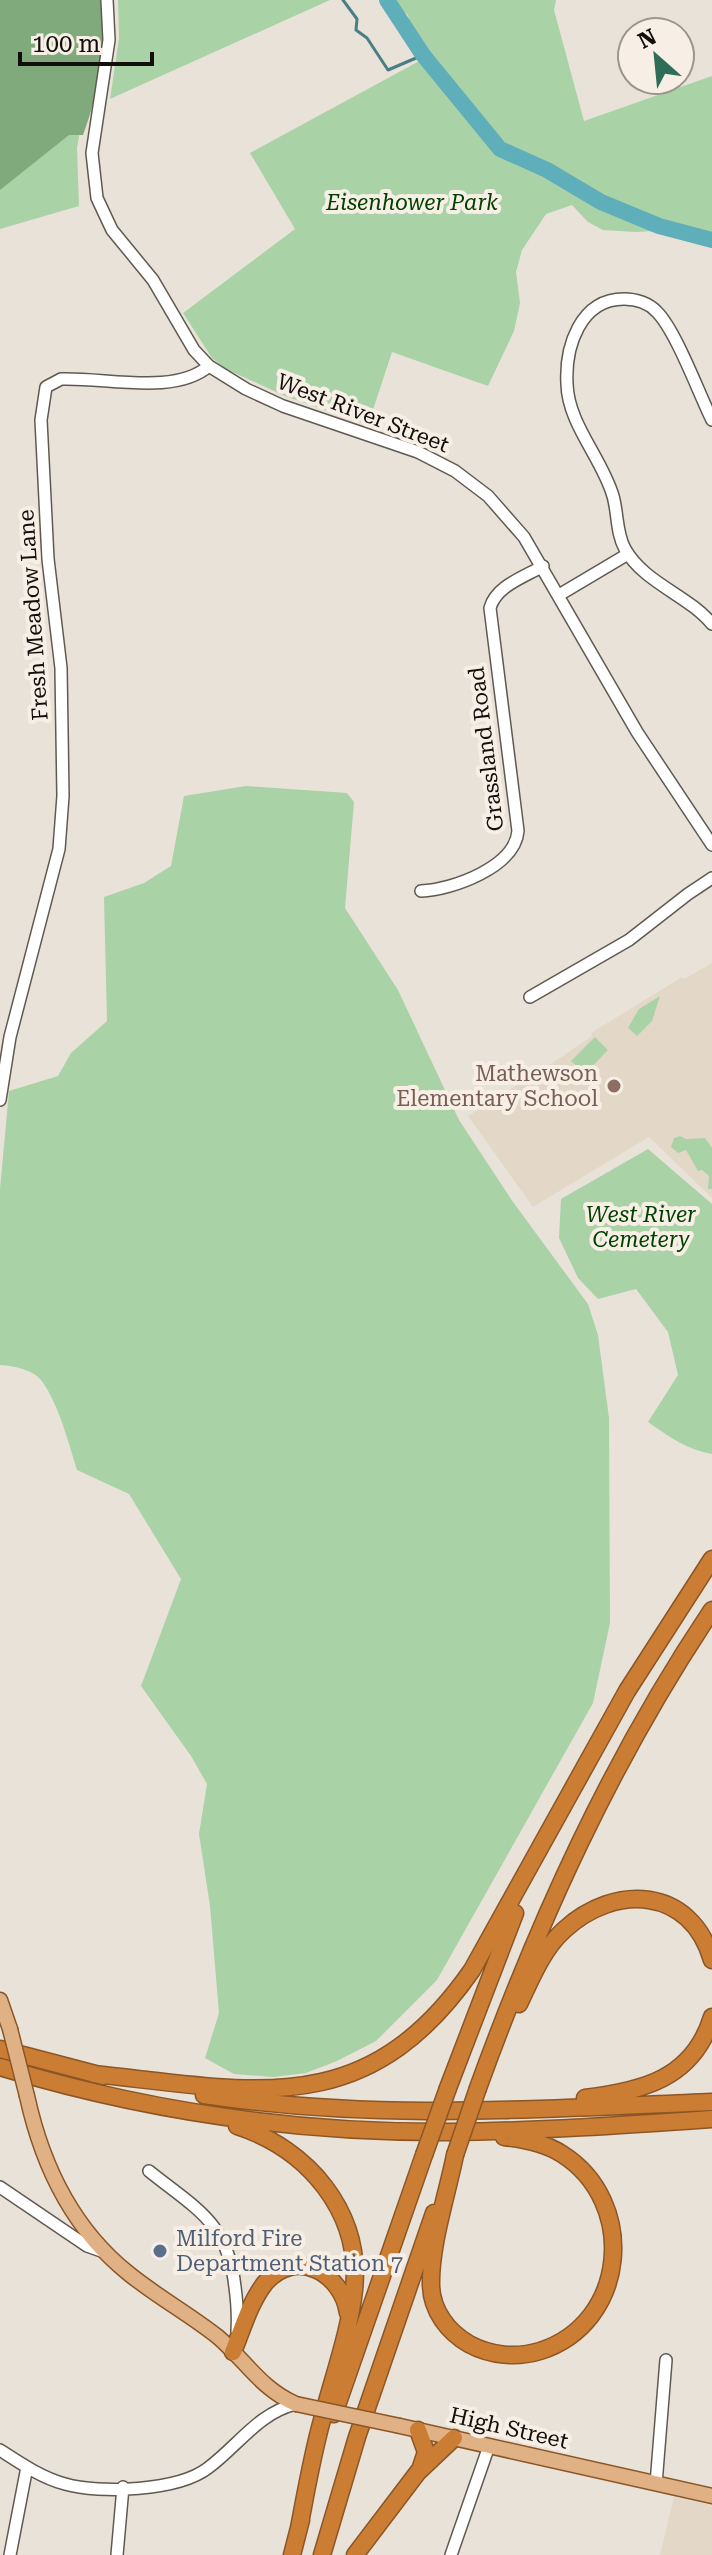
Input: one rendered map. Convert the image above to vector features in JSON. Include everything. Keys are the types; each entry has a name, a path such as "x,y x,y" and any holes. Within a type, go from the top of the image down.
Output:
{"highway":[{"path":"94,2074 227,2087 287,2088 333,2080 372,2065 397,2049 422,2028 464,1983 627,1691 712,1559"},
{"path":"322,2555 353,2447 478,2088 526,1961 578,1842 639,1727 712,1610"},
{"path":"292,2555 327,2434 448,2088 500,1948 566,1803"},
{"path":"478,2088 544,1954 563,1931 587,1914 624,1901 643,1899 661,1902 679,1910 694,1924 705,1940 712,1960"},
{"path":"462,2113 591,2098 649,2086 668,2076 692,2055 712,2017"},
{"path":"0,2049 94,2074 188,2093 282,2105 377,2112 462,2113 712,2102"},
{"path":"0,2067 83,2090 178,2109 271,2139 297,2157 320,2179 338,2206 350,2240 354,2290 299,2528"},
{"path":"178,2109 304,2126 451,2132 511,2138 553,2148 585,2172 602,2197 613,2229 615,2256 611,2277 591,2316 557,2343 524,2354 492,2353 459,2338 441,2318 432,2294 433,2265 455,2155"},
{"path":"451,2132 712,2119"},
{"path":"233,2352 261,2290 271,2277 286,2270 310,2267 331,2278 341,2290 349,2315"},
{"path":"418,2430 426,2452 418,2472"},
{"path":"355,2555 418,2472 454,2438"}],"main road":[{"path":"0,2000 41,2149 56,2184 83,2226 129,2274 200,2323 272,2391 296,2404"},
{"name":"High Street","path":"296,2404 712,2496"}],"street":[{"name":"West River Street","path":"107,0 109,40 92,153 97,198 112,230 153,280 186,338 209,366 246,389 283,406 418,452 455,471 497,505 543,566 637,732 710,839"},
{"path":"712,420 668,327 655,309 637,300 616,299 601,304 585,316 575,334 569,360 568,394 572,410 612,493 620,537 628,554 646,572 712,624"},
{"name":"Fresh Meadow Lane","path":"0,1100 10,1037 56,864 62,813 61,668 48,559 41,420 43,393 49,383 61,379 180,381 200,374 209,366"},
{"path":"559,595 628,554"},
{"name":"Grassland Road","path":"421,891 443,890 501,861 515,846 518,831 490,608 492,600 501,590 543,566"},
{"path":"530,997 629,940 712,878"},
{"path":"149,2171 205,2216 225,2242 232,2262 237,2311 233,2352"},
{"path":"0,2187 87,2246 105,2252"},
{"path":"656,2484 666,2360"},
{"path":"0,2450 50,2479 76,2487 169,2484 202,2473 266,2417 296,2404"},
{"path":"451,2555 489,2446"},
{"path":"10,2555 27,2467"},
{"path":"117,2555 123,2487"}],"shaded area":[{"name":"Mathewson Elementary School","path":"712,963 712,1198 649,1137 533,1207 468,1116 563,1056 592,1036 591,1033 682,977 684,979"},
{"path":"674,2497 712,2505 712,2555 660,2555"}],"green space":[{"path":"0,0 92,63 77,148 79,206 0,229"},
{"path":"0,0 102,0 103,34 100,69 83,135 69,135 0,190"},
{"path":"118,0 330,0 110,99 119,38"},
{"name":"Eisenhower Park","path":"381,0 556,0 554,10 584,121 655,96 696,96 696,82 712,76 712,237 677,230 603,230 588,222 572,205 546,214 522,250 516,272 520,303 514,331 488,386 392,352 368,425 285,396 226,369 212,358 183,313 295,229 250,153 423,59 414,46 408,15 390,1"},
{"path":"246,786 347,793 354,802 345,908 398,990 459,1120 513,1202 588,1304 598,1335 609,1418 610,1623 593,1703 437,1980 376,2041 306,2073 273,2077 234,2074 205,2058 219,2013 210,1906 199,1834 207,1784 141,1686 181,1579 129,1494 77,1470 58,1411 41,1380 28,1371 0,1365 0,1189 9,1091 58,1076 71,1053 107,1021 104,897 144,883 171,866 184,796"},
{"path":"660,996 652,1021 637,1036 628,1028 639,1009"},
{"path":"595,1037 608,1050 585,1074 571,1061"},
{"path":"680,1136 686,1139 705,1138 712,1148 712,1189 708,1189 709,1176 702,1170 698,1171 686,1150 678,1153 671,1147 674,1138"},
{"name":"West River Cemetery","path":"648,1149 712,1204 712,1454 686,1446 648,1422 678,1375 668,1332 636,1289 598,1299 578,1278 559,1238 561,1199"}],"waterway":[{"path":"343,0 357,19 356,30 367,38 388,70 423,55"},
{"path":"387,0 423,55 500,149 547,170 601,202 659,226 712,240"}],"place":[{"name":"Mathewson Elementary School","path":"614,1086"},
{"name":"Milford Fire Department Station 7","path":"160,2251"}]}
